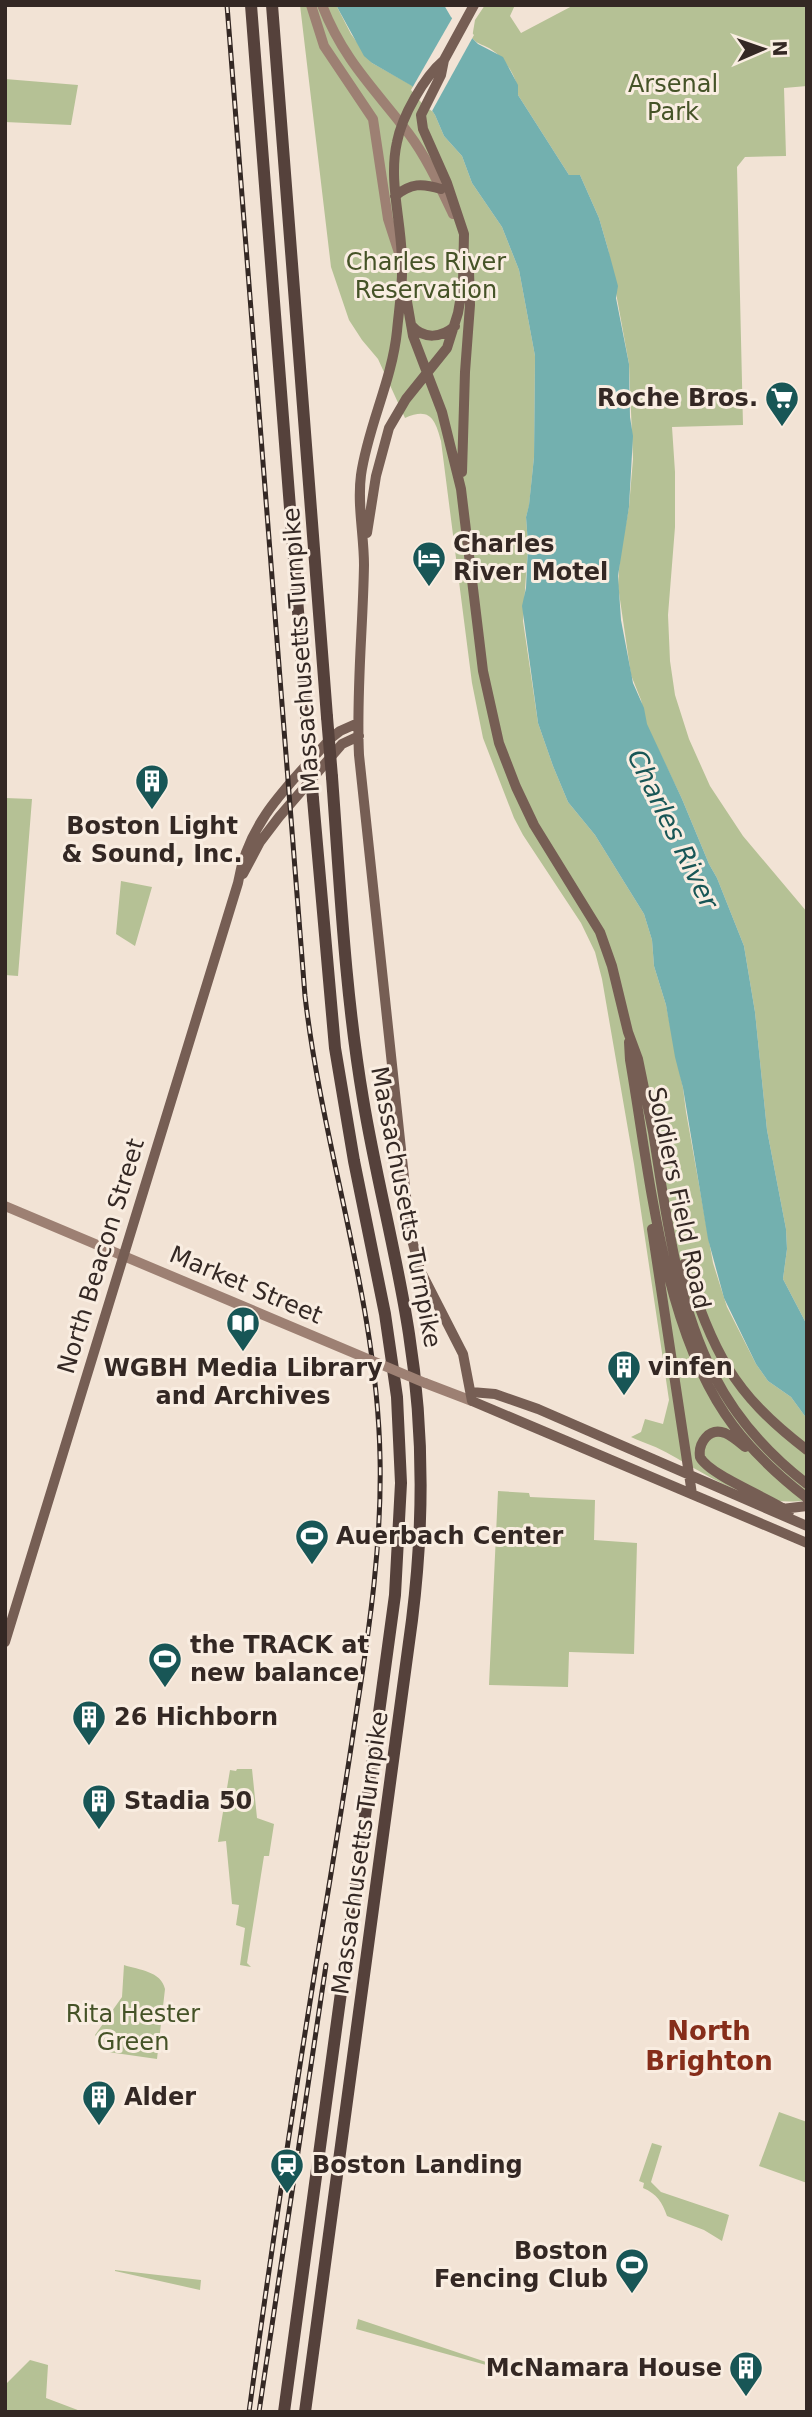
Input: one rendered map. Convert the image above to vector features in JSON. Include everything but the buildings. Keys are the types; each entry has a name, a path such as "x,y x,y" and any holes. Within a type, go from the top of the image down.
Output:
{"highway":[{"name":"Massachusetts Turnpike","path":"251,10 335,1048 394,1370 401,1497 395,1595 284,2412"},
{"name":"Massachusetts Turnpike","path":"272,12 348,985 359,1070 415,1372 421,1506 412,1620 305,2412"}],"main road":[{"path":"311,5 324,46 373,119 390,225 402,263"},
{"path":"322,5 350,62 418,148 465,238"},
{"path":"471,1397 463,1354 423,1278 412,1240 368,846 358,723 364,557 361,475 394,351 402,263 395,196 395,156 402,125 441,75 443,60 474,5"},
{"path":"364,557 374,489 387,434 403,403 447,348 455,326 462,291 465,238 447,183 423,129 419,103"},
{"path":"395,196 414,184 441,189"},
{"name":"Soldiers Field Road","path":"461,489 464,372 470,291 465,238"},
{"name":"Soldiers Field Road","path":"402,263 415,343 447,426 461,489 483,671 499,743 534,825 600,932 612,966 628,1032 638,1059 666,1215 694,1324 714,1375 753,1433 781,1463 807,1484"},
{"path":"410,322 420,333 433,336 446,333 455,326"},
{"name":"North Beacon Street","path":"5,1642 238,883 245,850 263,816 333,736 358,723"},
{"name":"North Beacon Street","path":"238,883 260,842 276,820 342,744 359,736"},
{"name":"Soldiers Field Road","path":"628,1032 650,1188 668,1270 692,1351 724,1414 760,1457 807,1498"},
{"path":"650,1188 653,1232 692,1494"},
{"name":"Market Street","path":"5,1206 425,1383 471,1397"},
{"path":"666,1215 700,1312 722,1360 756,1407 807,1450"},
{"path":"471,1397 495,1394 538,1409 806,1525"},
{"path":"471,1397 807,1543"},
{"path":"760,1457 719,1432 704,1439 699,1452 701,1460 709,1468 784,1509 806,1525"},
{"path":"772,1510 807,1506"}],"green space":[{"name":"Charles River Reservation","path":"300,5 336,5 351,34 372,63 413,86 423,97 444,136 462,156 472,183 502,227 519,270 535,356 534,457 526,517 528,544 523,621 538,723 568,802 595,835 644,914 652,940 654,966 666,1005 683,1088 713,1263 727,1307 756,1364 768,1381 791,1397 807,1419 807,1500 770,1500 736,1490 666,1452 631,1437 641,1432 645,1419 663,1424 669,1400 634,1164 602,979 595,952 581,923 514,818 483,738 472,683 441,441 434,421 420,414 405,418 378,359 349,320 331,267"},
{"name":"Arsenal Park","path":"485,5 515,5 510,16 521,33 574,5 806,5 807,86 784,88 786,156 745,157 737,167 743,425 672,427 675,527 668,615 675,695 689,739 710,786 743,836 807,912 807,1325 783,1279 787,1249 786,1229 767,1130 755,1012 744,946 717,878 646,724 641,700 631,675 618,586 633,459 629,364 608,249 599,218 580,175 569,175 518,95 514,76 506,64 497,54 472,38 475,20"},
{"path":"5,79 78,85 71,125 5,122"},
{"path":"5,798 32,799 18,976 5,975"},
{"path":"121,881 152,887 135,946 116,934"},
{"path":"498,1491 529,1493 530,1497 595,1500 594,1540 637,1543 634,1654 569,1652 568,1687 489,1685"},
{"path":"252,1769 257,1818 274,1824 269,1856 264,1856 247,1963 251,1967 240,1965 245,1928 236,1925 239,1905 232,1904 226,1841 218,1842 230,1770"},
{"name":"Rita Hester Green","path":"124,1965 154,1975 163,1983 165,1989 157,2059 101,2051 95,2035 122,1997"},
{"path":"779,2112 807,2122 807,2183 759,2166"},
{"path":"652,2143 662,2146 651,2182 661,2192 729,2215 722,2241 704,2230 667,2216 658,2199 643,2188 644,2183 639,2181"},
{"path":"115,2271 201,2280 200,2290"},
{"path":"358,2319 498,2366 497,2368 356,2329"},
{"path":"30,2360 48,2365 46,2398 83,2412 5,2412 5,2385"}],"water":[{"name":"Charles River","path":"336,5 444,5 451,17 478,44 503,57 518,85 518,95 569,175 580,175 599,218 618,286 616,298 629,364 633,436 629,507 618,576 621,620 633,683 644,708 647,724 717,878 744,946 755,1012 767,1130 786,1229 787,1249 783,1279 807,1325 807,1419 791,1397 768,1381 756,1364 724,1298 708,1239 683,1088 666,1005 654,966 652,940 644,914 595,835 568,802 538,723 522,606 526,588 528,544 526,517 534,457 535,356 519,270 502,227 472,183 462,156 444,136 423,97 412,86 364,56"}],"pier":[{"path":"454,15 474,35 432,111 425,107 411,90"}],"railway":[{"path":"227,5 305,996 313,1054 370,1341 380,1457 377,1551 366,1645 249,2412"},
{"path":"259,2412 326,1965"}],"place":[{"name":"Roche Bros.","path":"782,428"},
{"name":"Charles River Motel","path":"429,588"},
{"name":"Boston Light & Sound, Inc.","path":"152,811"},
{"name":"WGBH Media Library and Archives","path":"243,1353"},
{"name":"vinfen","path":"624,1397"},
{"name":"Auerbach Center","path":"312,1566"},
{"name":"the TRACK at new balance","path":"165,1689"},
{"name":"26 Hichborn","path":"89,1747"},
{"name":"Stadia 50","path":"99,1831"},
{"name":"Alder","path":"99,2127"},
{"name":"Boston Landing","path":"287,2195"},
{"name":"Boston Fencing Club","path":"632,2295"},
{"name":"McNamara House","path":"746,2398"}],"district":[{"name":"North Brighton","path":"709,2046"}]}
